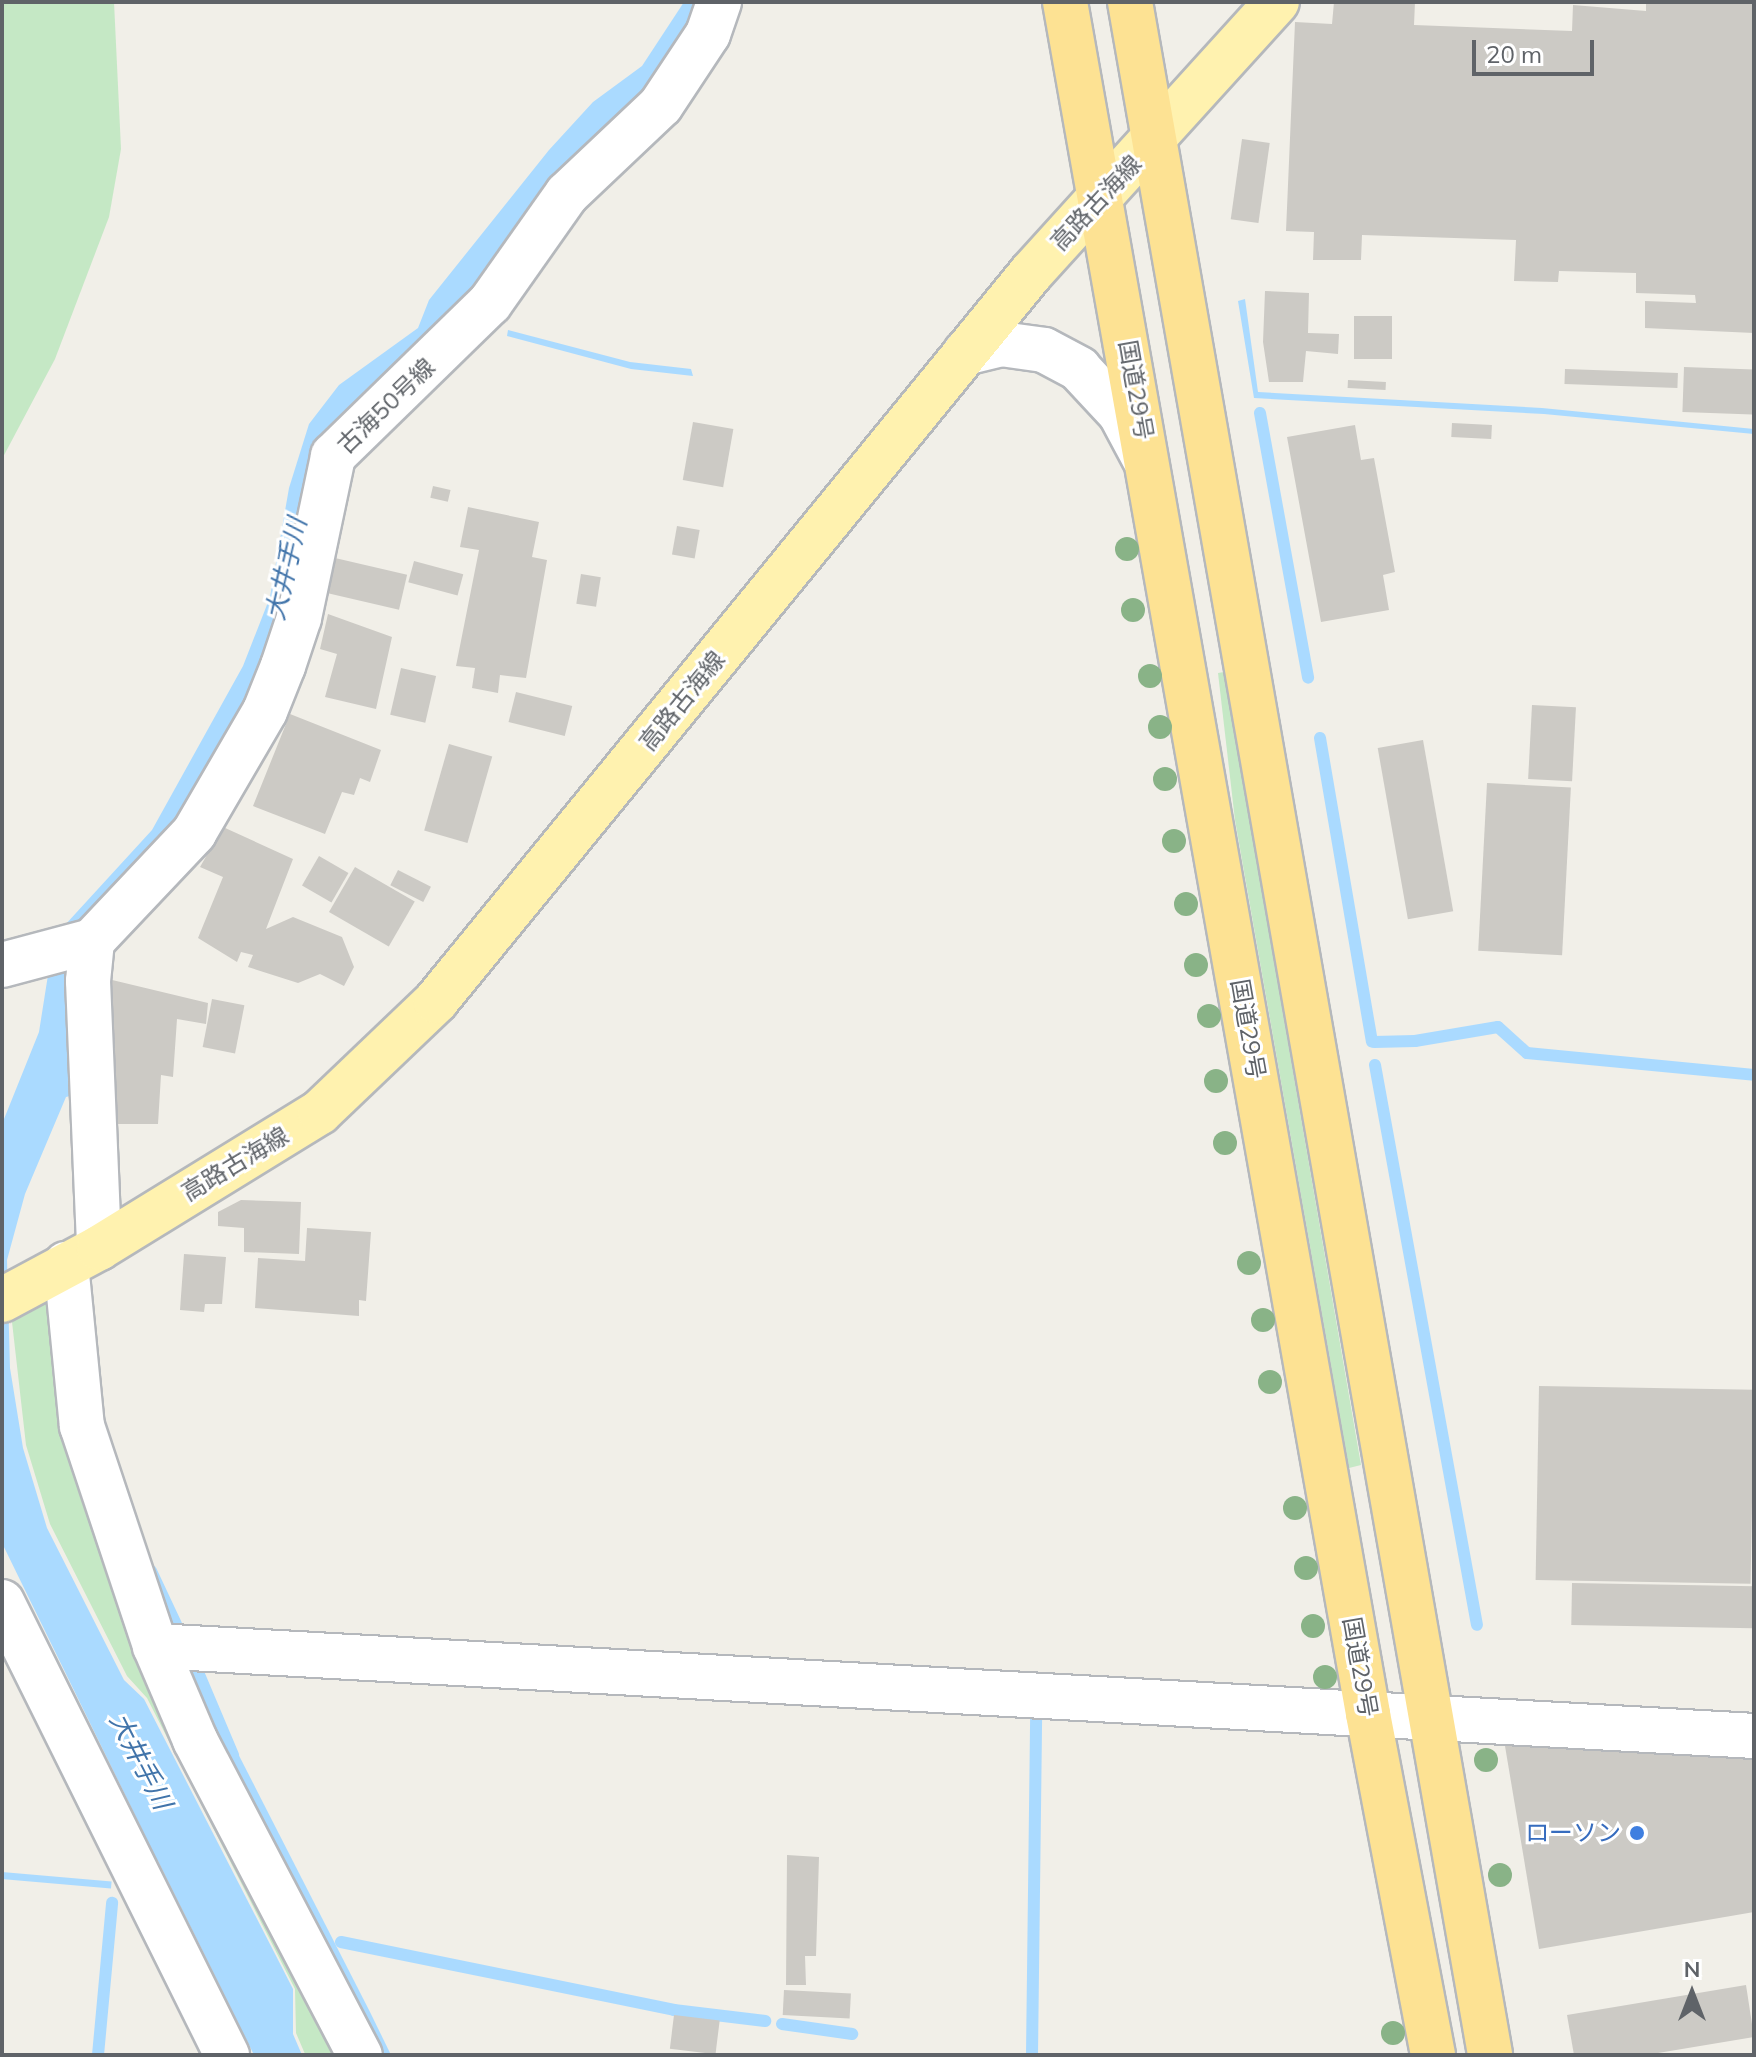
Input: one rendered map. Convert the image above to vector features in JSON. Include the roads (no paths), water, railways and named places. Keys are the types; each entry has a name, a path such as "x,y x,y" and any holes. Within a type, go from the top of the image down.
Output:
{"highway":[{"name":"国道29号","path":"1065,2 1102,194 1368,1714 1433,2055"},
{"path":"1130,2 1157,140 1427,1717 1490,2055"}],"main road":[{"name":"高路古海線","path":"2,1300 320,1112 436,1001 965,353 1102,194 1157,140 1277,2"}],"street":[{"name":"古海50号線","path":"92,941 194,833 265,711 299,618 333,456 490,303 567,194 661,105 708,34 719,2"},
{"path":"965,353 1001,344 1044,350 1079,369 1120,413 1150,470"},
{"path":"2,965 92,941 69,1263 82,1426 155,1646 195,1740 360,2055"},
{"path":"2,1602 227,2055"},
{"path":"155,1646 1754,1736"}],"water":[{"name":"大井手川","path":"684,2 703,2 661,81 512,254 357,406 294,596 200,811 84,933 78,1094 66,1097 25,1194 7,1260 10,1368 23,1448 47,1528 124,1680 144,1699 293,1989 293,2034 302,2055 254,2055 158,1861 152,1863 148,1855 153,1852 2,1543 2,1124 39,1032 54,937 152,830 243,666 270,597 289,488 309,424 339,385 418,328 429,300 549,150 593,102 642,66"},
{"path":"1245,299 1258,392 1542,408 1754,429 1754,434 1544,414 1254,398 1238,301"},
{"path":"508,330 630,362 691,369 693,376 631,369 507,336"},
{"path":"228,1734 391,2055 377,2055 224,1750"},
{"path":"2,1872 112,1882 111,1889 2,1879"}],"waterway":[{"path":"1260,413 1308,678"},
{"path":"1320,738 1372,1042"},
{"path":"1374,1042 1415,1041 1498,1027 1527,1053 1754,1075"},
{"path":"1375,1065 1477,1625"},
{"path":"151,1571 180,1633"},
{"path":"195,1665 233,1755"},
{"path":"1032,2055 1036,1707"},
{"path":"98,2055 112,1903"},
{"path":"341,1942 674,2010 765,2021"},
{"path":"782,2024 852,2034"}],"place":[{"name":"ローソン","path":"1637,1833"}]}
